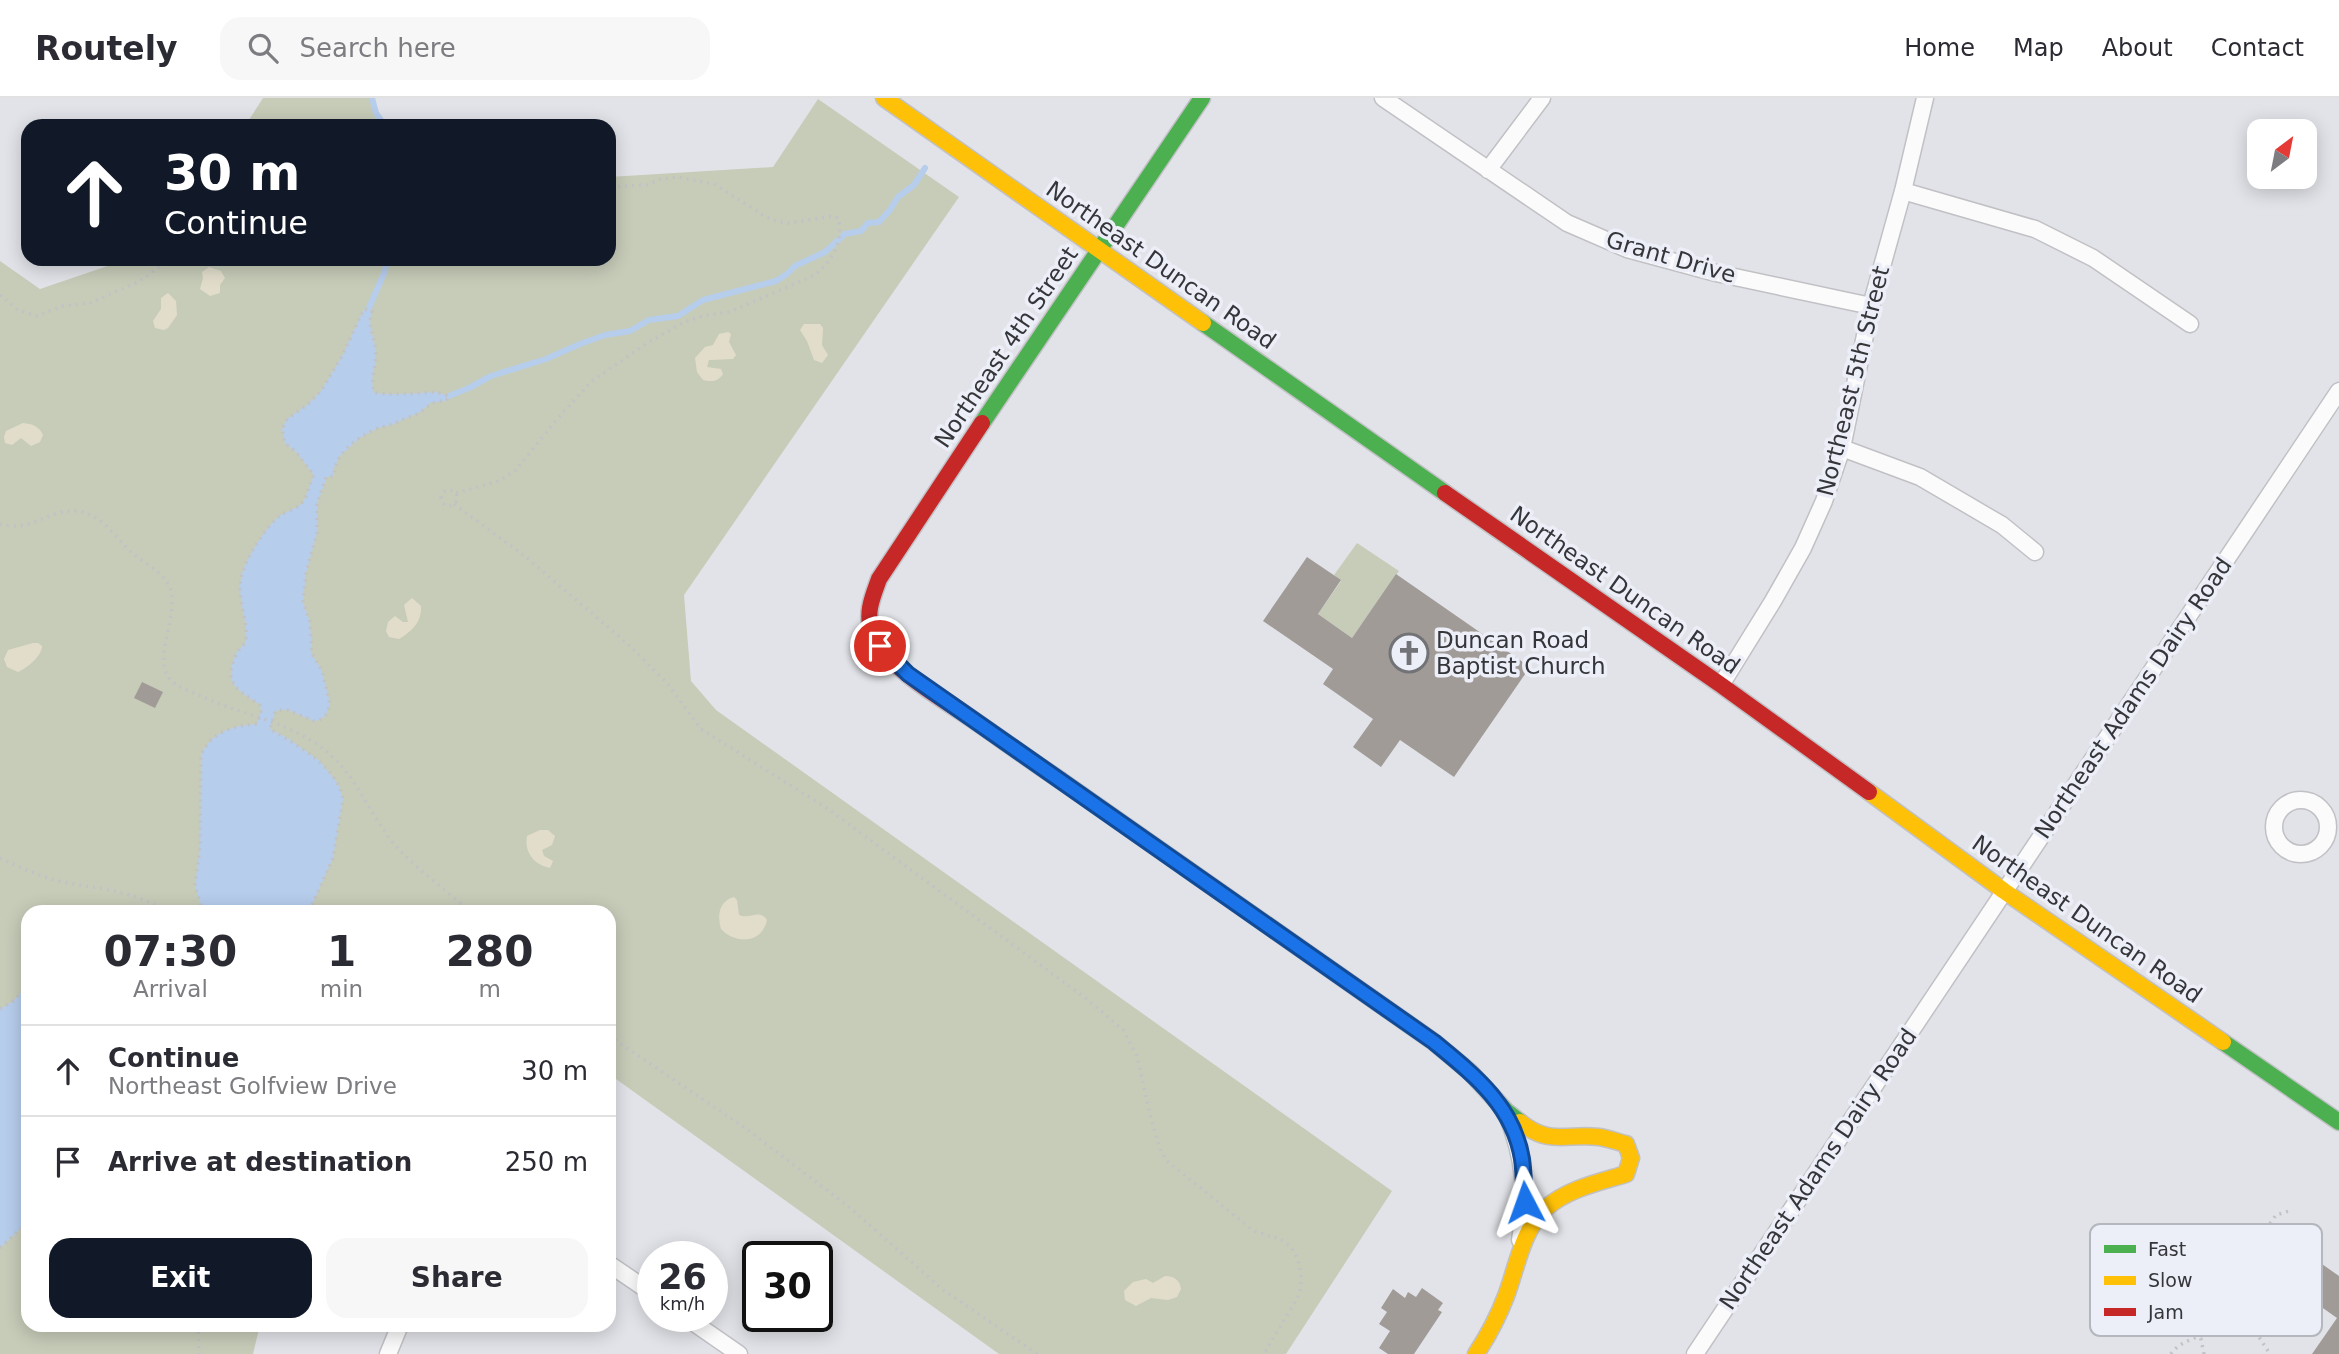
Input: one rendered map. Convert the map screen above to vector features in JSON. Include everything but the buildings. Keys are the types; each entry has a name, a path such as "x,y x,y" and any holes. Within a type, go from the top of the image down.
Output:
{"street":[{"name":"Northeast Duncan Road","path":"884,98 1350,427 1721,684 2004,891 2339,1122"},
{"name":"Northeast 4th Street","path":"1202,98 879,579 869,611 871,630 880,646 908,674 1434,1042 1470,1072 1506,1111"},
{"name":"Grant Drive","path":"1383,98 1567,223 1627,249 1716,273 1871,306"},
{"path":"1488,170 1542,98"},
{"name":"Northeast 5th Street","path":"1721,684 1803,548 1824,501 1842,448 1871,306 1925,98"},
{"path":"1903,191 2035,229 2093,258 2190,324"},
{"name":"Northeast Adams Dairy Road","path":"1695,1354 2339,391"},
{"path":"1842,448 1920,477 2002,525 2035,552"},
{"path":"1506,1111 1531,1131 1555,1138 1598,1137 1626,1144 1631,1158 1626,1174 1583,1189 1548,1207 1531,1228 1517,1259"},
{"path":"1476,1354 1494,1326 1509,1289 1517,1259 1525,1202 1522,1158 1506,1111"},
{"path":"616,1269 637,1283"},
{"path":"388,1354 397,1332"},
{"path":"707,1332 739,1354"}],"path":[{"path":"456,493 499,481 515,471 570,403 592,381 649,342 684,322 729,312 815,275 836,250 841,227 838,218 834,216 789,223 772,220 730,192 700,180 677,177 647,185 616,187"},
{"path":"0,295 18,310 37,316 63,306 90,303 138,282 161,266"},
{"path":"201,905 195,886 200,847 201,755 208,743 222,731 257,724 261,711 260,705 233,685 231,673 236,652 244,646 247,634 241,605 241,576 252,551 280,515 299,506 304,500 314,475 296,452 285,443 282,429 287,419 321,391 342,356 364,309 372,311 368,323 374,337 376,354 372,379 374,392 379,395 435,392 449,396 446,401 430,403 422,411 360,438 340,456 334,468 334,476 327,477 324,481 317,504 317,533 306,573 303,602 310,622 312,654 320,666 330,705 325,717 314,721 288,710 278,709 270,729 320,761 341,792 333,858 312,905"},
{"path":"449,489 456,493 458,498 454,504 444,504 441,496 444,491 449,489"},
{"path":"454,504 536,565 630,646 667,683 701,729 828,809 1088,1000 1123,1030 1137,1056 1151,1119 1167,1161 1250,1228 1285,1242 1294,1253 1301,1274 1299,1295 1264,1354"},
{"path":"0,524 17,526 50,514 71,511 83,512 103,523 128,550 159,573 170,588 173,612 164,660 168,678 217,704 272,721 313,741 329,753 360,790 392,842 462,905"},
{"path":"0,858 53,879 129,893 156,905"},
{"path":"0,1009 21,993"},
{"path":"616,1041 748,1130 849,1207 942,1289 1037,1354"},
{"path":"2270,1224 2276,1215 2289,1211"},
{"path":"0,1248 21,1228"},
{"path":"198,1332 199,1354"},
{"path":"2171,1354 2176,1346 2201,1336 2204,1354"},
{"path":"2257,1336 2270,1354"}],"green space":[{"path":"263,98 371,98 377,119 250,119"},
{"path":"818,99 959,197 684,595 691,681 716,710 1392,1191 1286,1354 999,1354 616,1079 616,905 21,905 21,1332 258,1332 253,1354 0,1354 0,261 40,289 107,266 616,266 616,177 773,167"},
{"path":"1357,543 1399,571 1352,638 1318,614 1341,581 1334,575"}],"sand":[{"path":"209,267 221,271 225,278 220,285 220,293 210,296 200,289 202,272"},
{"path":"168,293 176,301 177,315 168,328 155,328 153,321 161,309 161,298"},
{"path":"804,324 820,324 823,328 822,345 828,355 822,363 814,360 800,330"},
{"path":"719,334 731,334 729,342 736,355 733,359 709,360 707,367 721,369 723,374 714,381 703,380 697,372 695,358 705,347 713,345"},
{"path":"23,423 39,429 43,435 40,442 31,446 21,438 12,445 5,443 6,431"},
{"path":"412,598 421,606 418,621 399,639 389,637 386,631 388,622 395,616 408,622 404,605"},
{"path":"33,643 42,646 40,654 26,668 18,672 7,667 4,659 8,650"},
{"path":"540,830 548,830 555,836 552,845 542,850 544,856 553,861 550,868 535,861 527,847 527,836"},
{"path":"734,897 739,915 758,914 767,920 760,934 740,939 721,929 720,909"},
{"path":"1165,1276 1178,1281 1181,1289 1177,1297 1168,1300 1151,1298 1136,1306 1125,1300 1124,1291 1133,1282 1146,1279 1153,1283"}],"water":[{"path":"364,309 372,311 371,326 376,351 372,382 374,392 433,392 449,396 446,401 430,403 422,411 360,438 340,456 334,468 334,476 327,477 317,504 317,533 306,573 303,602 310,622 312,654 322,671 329,707 325,716 314,721 288,710 278,710 270,729 320,761 338,784 343,799 333,858 312,905 201,905 195,886 200,847 201,755 211,740 224,731 257,724 261,711 260,705 235,686 231,673 236,654 246,640 240,593 243,571 263,534 276,519 302,503 305,497 314,475 296,452 285,443 282,429 287,419 321,391 342,356"},
{"path":"21,993 21,1228 0,1248 0,1009"}],"waterway":[{"path":"372,98 380,119"},
{"path":"449,396 491,376 546,359 605,335 630,331 649,320 678,316 703,300 776,281 795,266 825,252 845,234 861,231 868,223 879,222 898,197 914,185 925,168"},
{"path":"368,310 386,266"}],"traffic: fast":[{"path":"982,423 1202,98"},
{"path":"1203,323 1445,493"},
{"path":"1060,780 1434,1042 1470,1072 1506,1111 1520,1122"},
{"path":"2223,1042 2339,1122"}],"traffic: slow":[{"path":"884,98 1203,323"},
{"path":"1869,792 2004,891 2223,1042"},
{"path":"1476,1354 1500,1311 1521,1249 1538,1217 1554,1201 1564,1196 1626,1174 1631,1158 1626,1144 1599,1137 1549,1136 1540,1134 1520,1122"}],"traffic: jam":[{"path":"982,423 879,579 871,605 870,624 879,645 915,681 1060,780"},
{"path":"1445,493 1721,685 1869,792"}],"place":[{"name":"Duncan Road Baptist Church","path":"1409,653"}],"route":[{"path":"880,646 908,674 1434,1042 1470,1072 1506,1111 1522,1158 1525,1202"}]}
